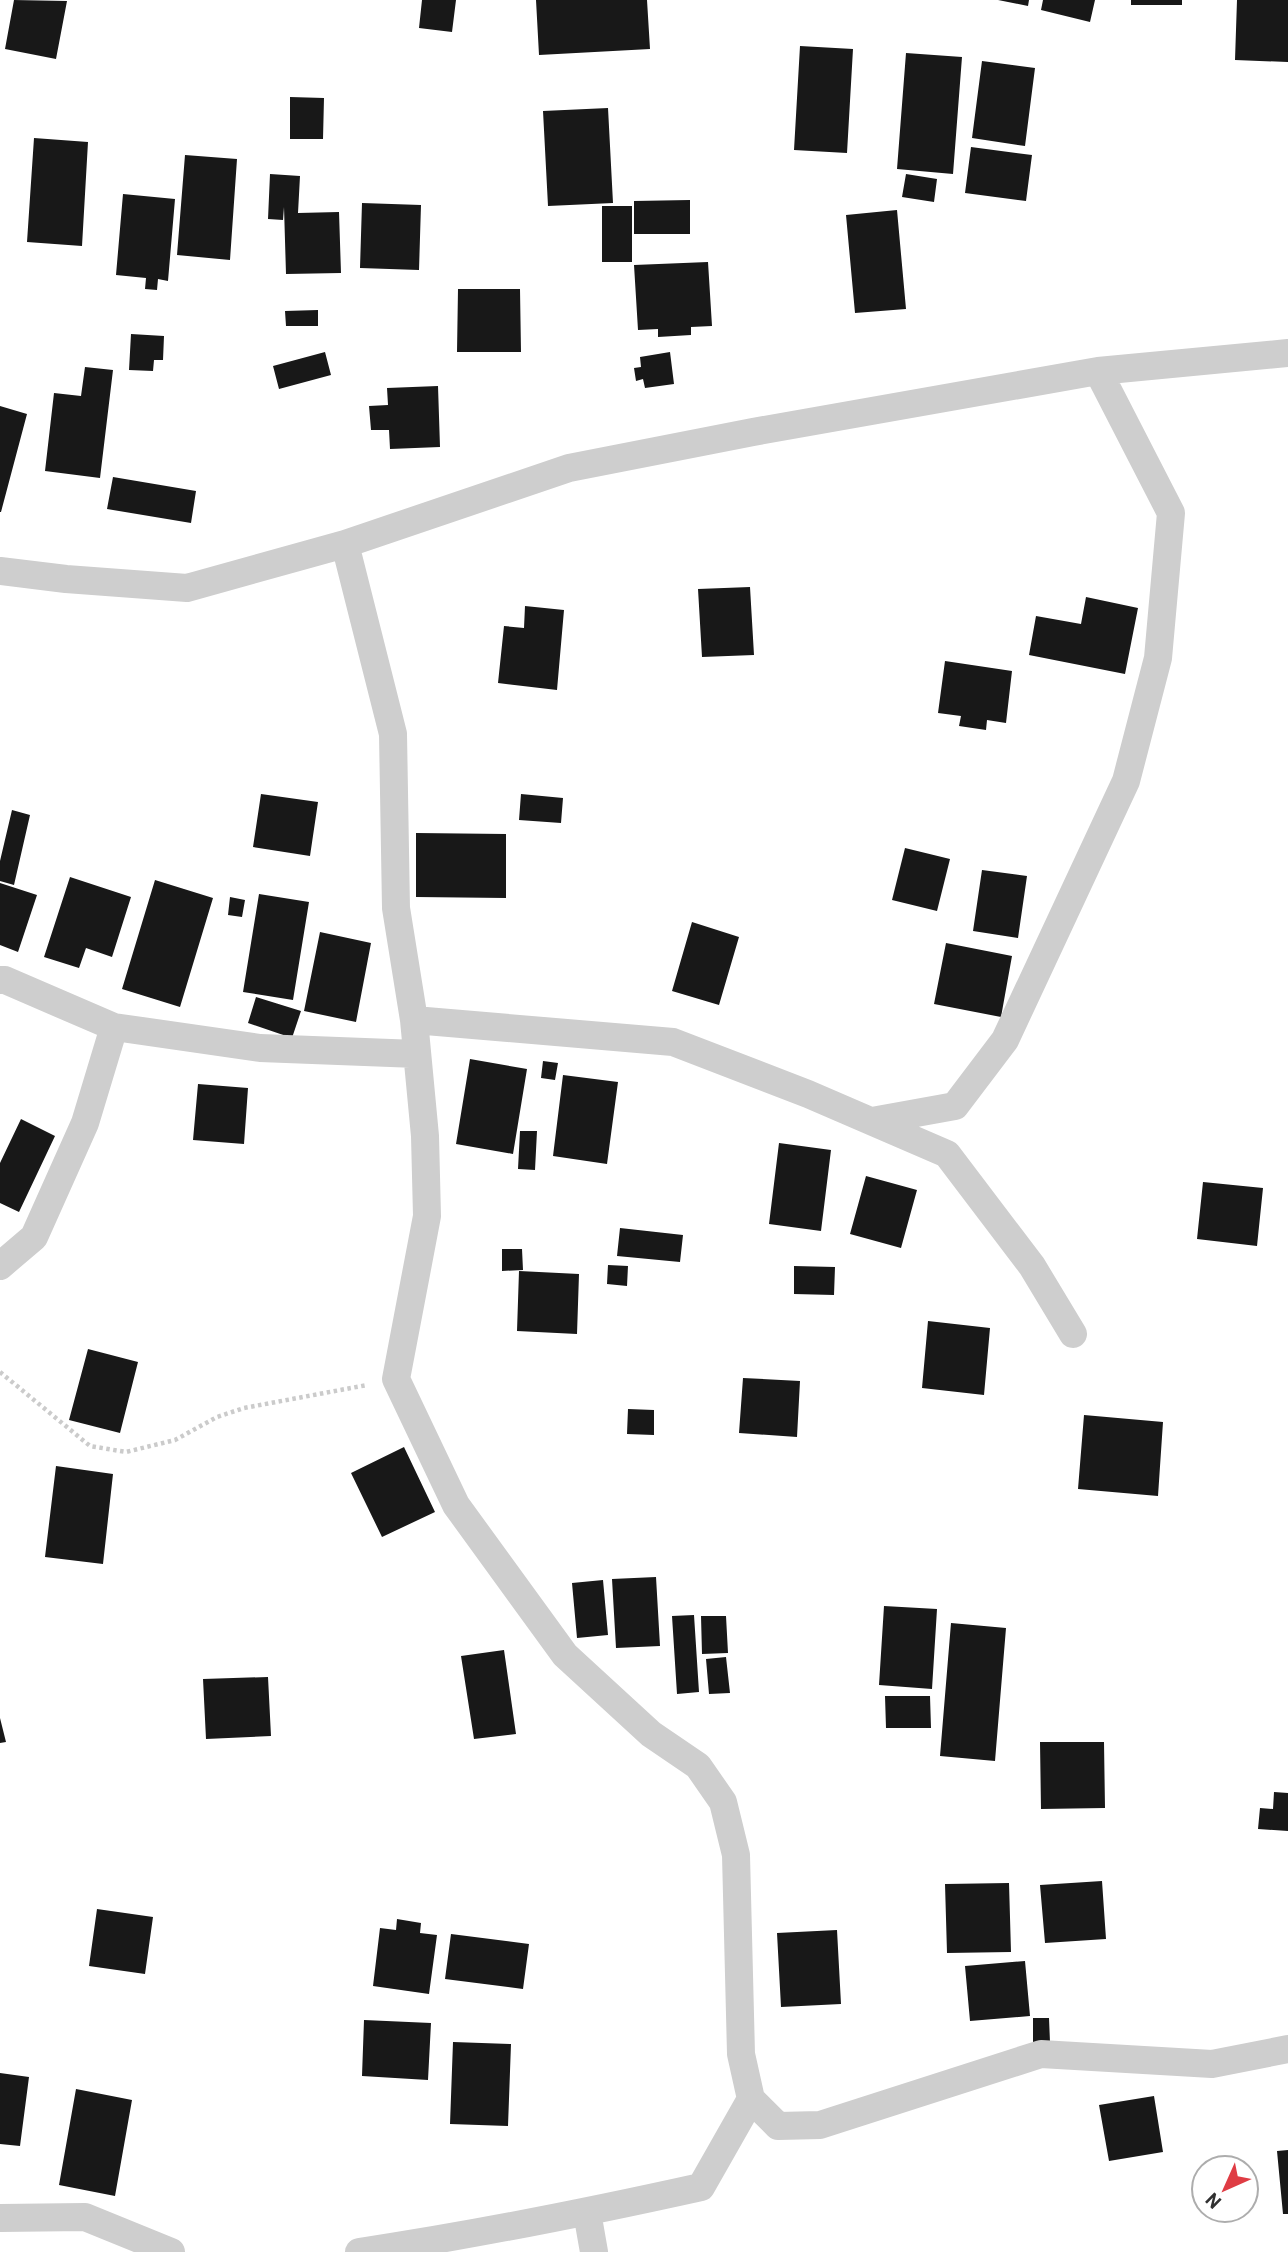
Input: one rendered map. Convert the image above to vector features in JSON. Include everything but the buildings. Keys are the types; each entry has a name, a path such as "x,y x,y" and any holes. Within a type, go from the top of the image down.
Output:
{"street":[{"path":"0,571 187,588 345,544 569,468 753,432 1098,371 1288,353"},
{"path":"872,1121 955,1106 1005,1040 1126,781 1158,658 1171,513 1098,371"},
{"path":"345,544 393,734 396,908 414,1020 425,1136 426,1216 396,1379 456,1505 565,1655 650,1734 698,1766 723,1802 736,1855 741,2054 751,2099 778,2126 820,2125 1041,2054 1212,2064 1288,2049"},
{"path":"0,980 114,1027 260,1048 417,1054"},
{"path":"414,1020 673,1042 808,1094 947,1154 1032,1266 1073,1334"},
{"path":"0,1266 34,1237 85,1123 114,1027"},
{"path":"359,2252 587,2212 702,2187 751,2099"},
{"path":"587,2212 594,2252"},
{"path":"0,2218 85,2217 171,2252"}],"path":[{"path":"0,1371 90,1446 125,1452 175,1440 217,1417 244,1408 396,1379"}]}
